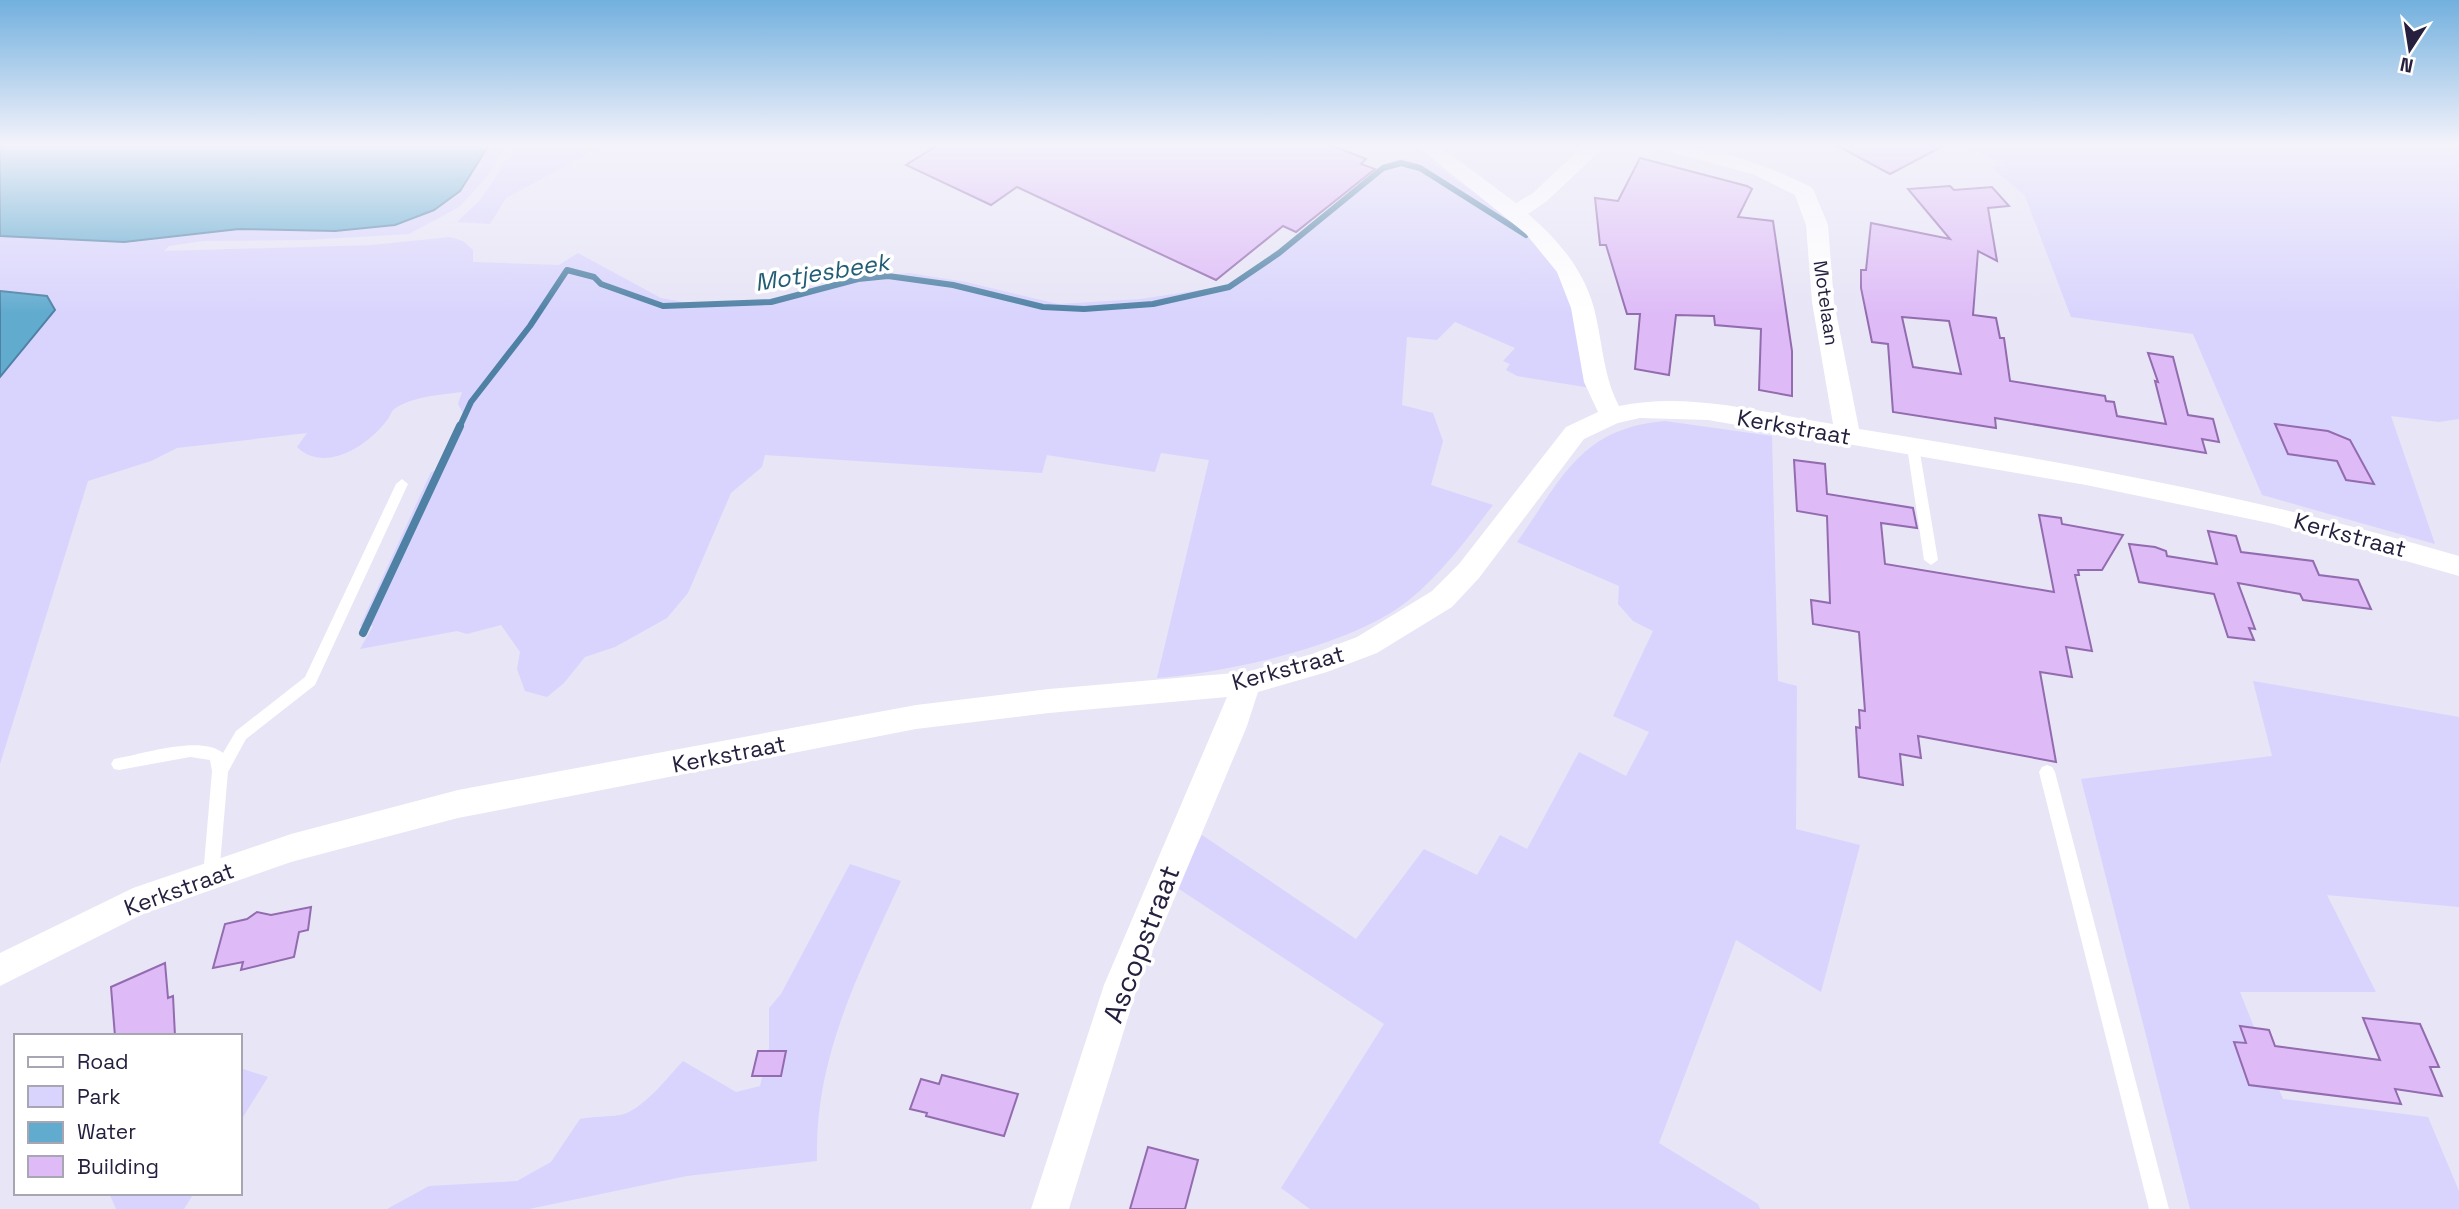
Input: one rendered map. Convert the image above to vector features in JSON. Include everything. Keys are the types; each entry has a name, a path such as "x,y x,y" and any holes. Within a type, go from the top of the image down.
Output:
{"street":[{"path":"1502,201 1517,212 1548,243 1569,273 1580,299 1597,383 1612,416"},
{"path":"1517,212 1533,201"},
{"name":"Motelaan","path":"1808,201 1816,225 1824,302 1848,436"},
{"name":"Kerkstraat","path":"0,971 133,903 291,848 458,804 916,717 1049,701 1246,684 1317,664 1367,645 1442,599 1469,571 1575,433 1612,416 1640,410 1679,409 2167,489 2247,507 2459,566"},
{"name":"Ascopstraat","path":"1050,1209 1121,985 1232,726 1246,684"}],"lane":[{"path":"1913,447 1931,559"},
{"path":"220,771 241,735 310,681 402,484"},
{"path":"119,764 190,751 216,755 220,771 211,876"},
{"path":"2047,772 2159,1209"}],"green space":[{"path":"446,201 464,201 459,207 409,234 307,240 203,241 169,246 164,251 372,245 450,237 463,241 473,250 473,262 559,265 578,253 661,298 694,304 738,306 875,276 909,273 966,282 1058,304 1140,299 1227,286 1262,264 1339,201 1487,201 1514,220 1551,255 1570,285 1591,388 1517,376 1506,370 1510,364 1503,361 1515,348 1455,322 1437,340 1407,337 1402,405 1433,413 1443,441 1431,485 1493,505 1432,579 1409,600 1356,631 1253,663 1157,678 1209,460 1161,453 1155,472 1047,455 1042,473 765,455 762,467 731,493 688,593 667,618 615,647 585,657 564,683 547,697 525,691 517,669 520,652 501,625 467,634 457,631 360,649 373,626 360,626 431,472 441,469 463,413 458,404 462,392 426,397 400,405 369,439 346,453 333,457 308,455 297,447 307,433 177,448 151,461 88,481 0,764 0,377 54,310 47,296 0,291 0,236 124,242 239,229 335,231 395,225 434,210"},
{"path":"479,201 504,201 490,224 457,222"},
{"path":"2027,201 2459,201 2459,419 2439,422 2391,416 2435,544 2262,495 2193,334 2071,317"},
{"path":"1665,421 1772,436 1778,681 1797,686 1796,829 1860,845 1821,992 1736,940 1659,1143 1758,1204 1760,1209 1310,1209 1281,1188 1384,1024 1176,887 1202,835 1356,939 1424,849 1477,875 1500,835 1527,849 1579,752 1626,776 1649,732 1613,716 1653,631 1633,621 1618,604 1619,586 1517,542 1561,478 1593,446 1612,434"},
{"path":"2253,681 2459,717 2459,907 2327,895 2376,992 2240,992 2283,1099 2428,1117 2459,1191 2459,1209 2190,1209 2081,779 2272,756"},
{"path":"850,864 901,881 855,983 831,1051 818,1123 817,1161 687,1176 529,1209 387,1209 429,1186 517,1181 551,1162 580,1119 620,1115 632,1110 656,1091 683,1061 736,1092 760,1086 769,1048 769,1008 781,994"},
{"path":"242,1069 268,1077 242,1119"},
{"path":"110,1195 193,1195 184,1209 116,1209"}],"water":[{"path":"0,201 446,201 434,210 395,225 335,231 239,229 124,242 0,236"},
{"path":"0,291 47,296 55,310 0,377"}],"building":[{"path":"1048,201 1334,201 1296,232 1283,226 1216,280"},
{"path":"1595,201 1746,201 1738,217 1773,221 1792,351 1792,396 1759,390 1761,329 1715,325 1714,316 1676,315 1669,375 1635,369 1640,314 1627,314 1606,245 1600,245"},
{"path":"1918,201 2005,201 2009,206 1988,208 1997,261 1978,251 1973,315 1996,318 2000,338 2004,338 2010,381 2105,396 2106,401 2114,402 2117,416 2166,424 2155,381 2158,382 2148,353 2173,357 2188,415 2213,419 2219,442 2202,439 2206,453 1995,418 1996,428 1893,412 1888,344 1872,342 1861,288 1861,270 1866,270 1871,223 1950,239","holes":["1902,317 1949,321 1961,374 1913,367"]},
{"path":"2275,424 2328,431 2350,440 2374,484 2346,480 2337,461 2288,454"},
{"path":"1794,460 1825,464 1827,494 1913,508 1917,528 1881,523 1885,564 2054,592 2039,515 2061,518 2062,524 2123,535 2102,570 2078,570 2079,575 2075,575 2092,651 2066,647 2072,677 2040,672 2056,762 1918,736 1921,758 1900,754 1903,785 1859,777 1856,727 1860,728 1859,710 1865,711 1859,632 1813,624 1811,600 1830,603 1827,516 1797,511"},
{"path":"2208,531 2236,536 2241,552 2313,561 2319,575 2358,580 2371,609 2303,600 2300,594 2238,583 2255,629 2249,628 2254,640 2228,637 2214,594 2139,582 2129,544 2155,547 2166,551 2167,556 2217,564"},
{"path":"311,907 308,930 299,932 294,957 241,970 243,962 213,968 225,924 247,919 257,912 271,915"},
{"path":"165,963 168,998 173,996 175,1034 115,1034 111,987"},
{"path":"2363,1018 2420,1024 2439,1067 2430,1067 2442,1096 2395,1089 2401,1104 2249,1085 2234,1042 2246,1043 2240,1026 2269,1030 2275,1046 2380,1060"},
{"path":"758,1051 786,1051 781,1076 752,1076"},
{"path":"942,1075 1018,1094 1004,1136 926,1116 927,1113 910,1109 921,1079 939,1084"},
{"path":"1148,1147 1198,1160 1185,1209 1130,1209"}],"waterway":[{"name":"Motjesbeek","path":"459,428 471,402 530,326 567,270 594,277 601,284 663,306 771,302 858,279 888,276 953,285 1043,307 1084,309 1153,304 1229,287 1279,253 1342,201"},
{"name":"Motjesbeek","path":"1473,201 1526,235"},
{"name":"Motjesbeek","path":"363,633 460,426"}]}
